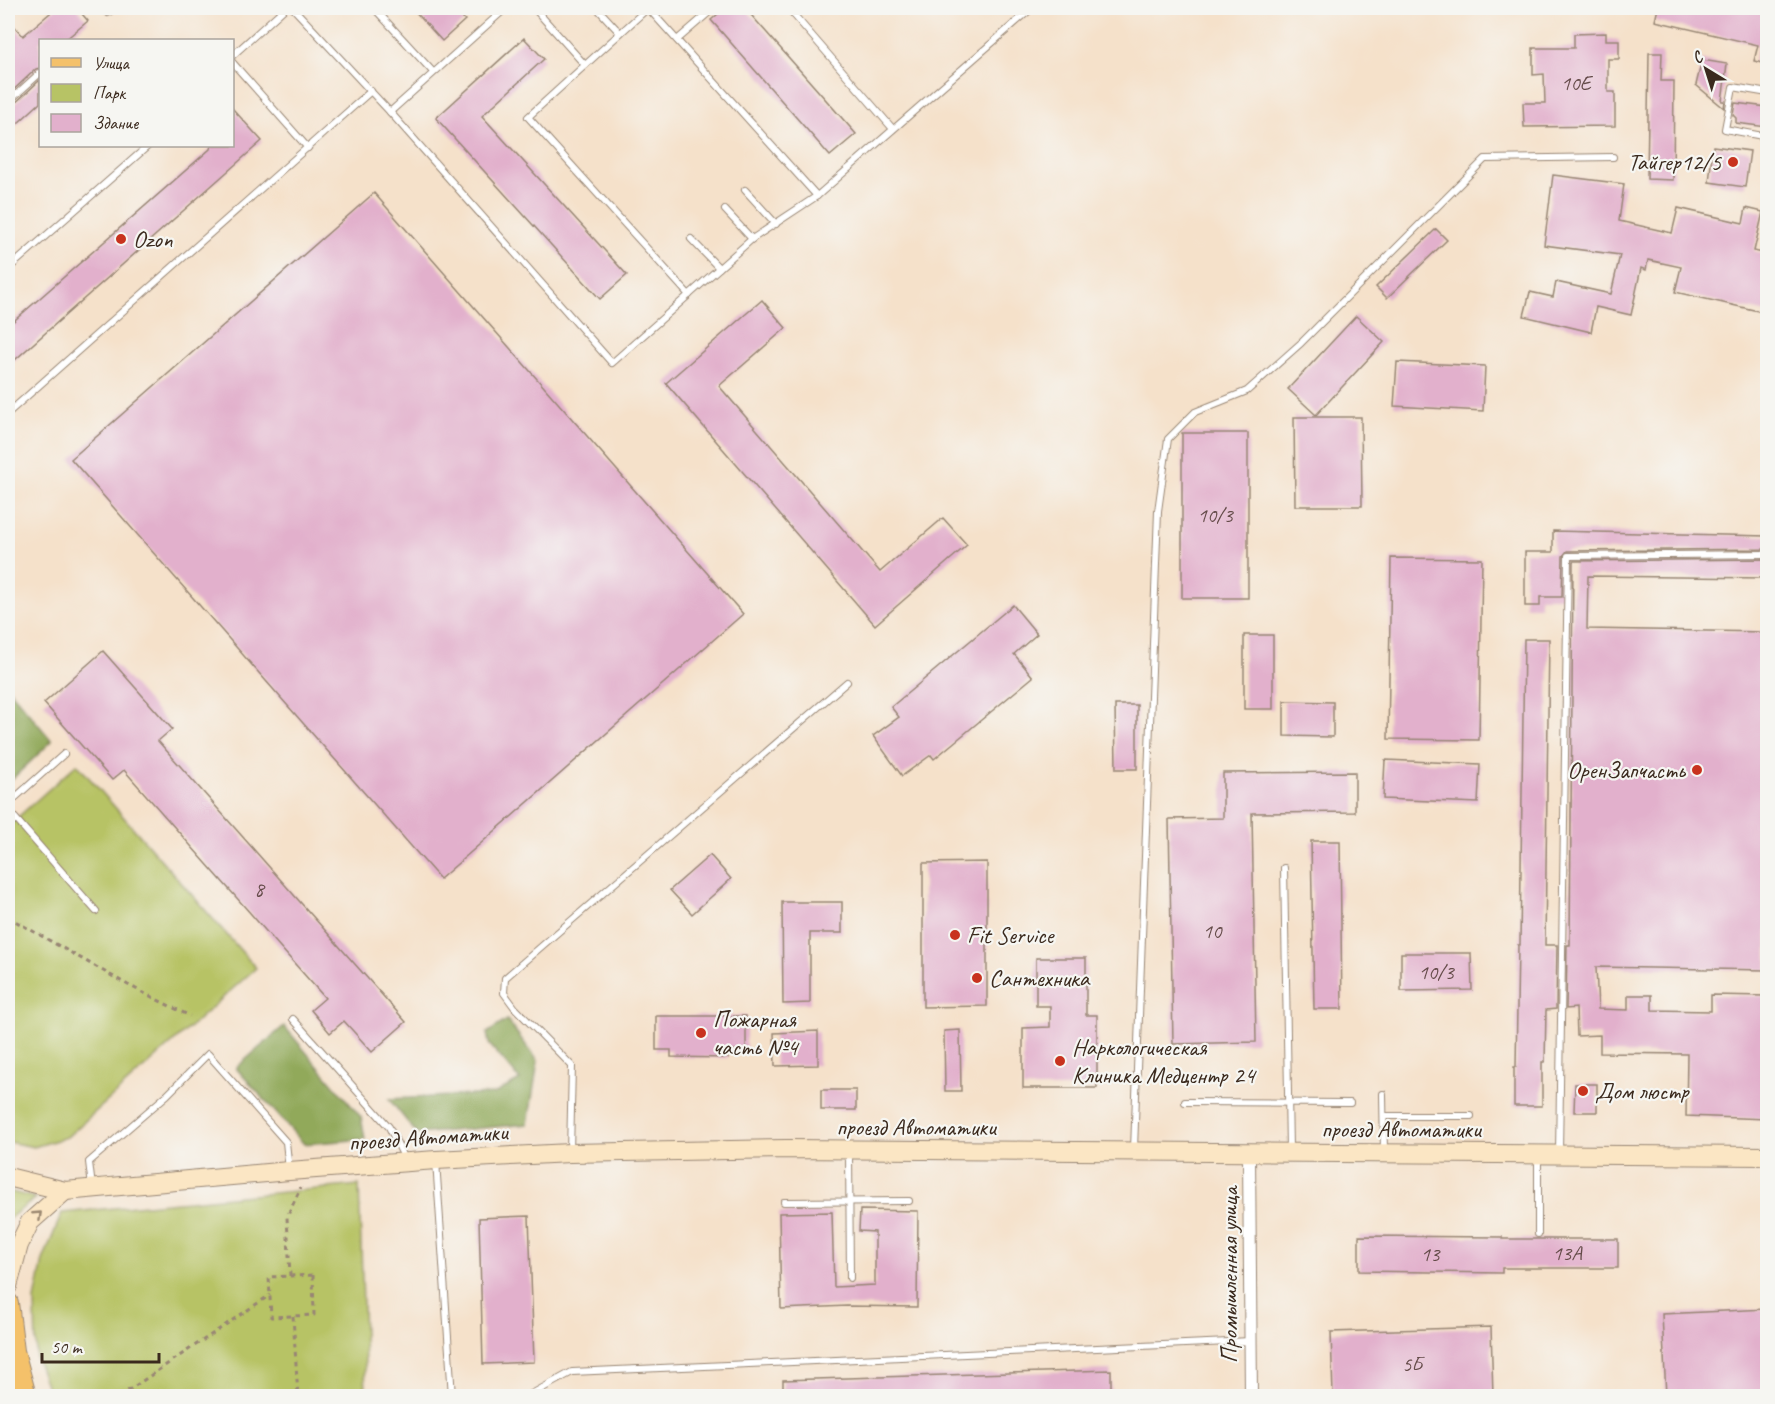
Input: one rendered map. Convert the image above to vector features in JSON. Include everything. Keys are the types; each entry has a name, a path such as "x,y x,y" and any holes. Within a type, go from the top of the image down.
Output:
{"main road":[{"name":"проезд Автоматики","path":"65,1191 308,1169 570,1153 849,1150 1767,1156"},
{"path":"8,1177 65,1191"},
{"path":"8,1286 18,1245 30,1222 65,1191"},
{"path":"8,1306 14,1351 26,1396"}],"street":[{"name":"Промышленная улица","path":"1249,1153 1251,1396"}],"lane":[{"path":"103,8 108,13 114,8"},
{"path":"234,54 285,8"},
{"path":"293,8 390,112 612,363 752,239 817,196 1032,8"},
{"path":"374,8 433,72"},
{"path":"390,112 506,8"},
{"path":"534,8 585,65"},
{"path":"597,8 620,33"},
{"path":"689,295 528,117 648,8 817,196"},
{"path":"677,40 714,8"},
{"path":"788,8 892,129"},
{"path":"1018,8 1024,14"},
{"path":"234,64 308,148"},
{"path":"8,102 39,74"},
{"path":"1767,93 1733,87 1725,129 1767,137"},
{"path":"8,413 371,91"},
{"path":"8,269 147,147"},
{"path":"1133,1152 1158,511 1168,439 1195,412 1247,391 1301,343 1485,159 1613,157"},
{"path":"745,190 776,224"},
{"path":"725,210 752,239"},
{"path":"691,239 719,268"},
{"path":"1558,1154 1568,556 1767,554"},
{"path":"570,1153 572,1066 515,1008 504,993 506,978 847,682"},
{"path":"8,804 64,754"},
{"path":"8,810 96,911"},
{"path":"1284,868 1289,1153"},
{"path":"293,1019 389,1127 407,1162"},
{"path":"92,1188 89,1162 167,1095 208,1054 286,1142 289,1171"},
{"path":"1383,1094 1384,1153"},
{"path":"1185,1102 1350,1103"},
{"path":"1384,1116 1471,1116"},
{"path":"849,1150 850,1278"},
{"path":"1538,1154 1538,1234"},
{"path":"436,1160 452,1396"},
{"path":"784,1202 909,1201"},
{"path":"528,1396 572,1372 1251,1341"}],"path":[{"path":"8,917 128,985 190,1016"},
{"path":"290,1276 287,1217 308,1169"},
{"path":"313,1275 314,1315 271,1317 269,1277 290,1276 313,1275"},
{"path":"120,1396 270,1295"},
{"path":"293,1316 297,1396"}],"green space":[{"path":"8,688 52,741 8,783"},
{"path":"77,764 256,968 67,1137 34,1147 8,1142 8,826"},
{"path":"507,1020 538,1061 528,1124 417,1134 389,1099 494,1094 520,1080 489,1044 487,1033"},
{"path":"284,1026 361,1117 365,1139 304,1144 236,1068"},
{"path":"359,1185 366,1396 50,1396 36,1358 35,1300 43,1260 62,1213"},
{"path":"8,1191 36,1198 8,1219"}],"building":[{"path":"56,8 77,8 88,21 66,39 39,39 39,68 8,95 8,19 23,36"},
{"path":"412,8 453,8 465,20 442,41"},
{"path":"725,8 745,8 856,134 830,156 711,20"},
{"path":"1658,8 1767,8 1767,64 1754,61 1758,45 1655,21"},
{"path":"1606,33 1606,40 1619,40 1619,59 1608,59 1608,92 1615,92 1615,126 1524,127 1523,103 1545,103 1544,74 1533,75 1533,48 1574,48 1574,34"},
{"path":"524,38 544,59 482,116 627,275 600,299 436,118"},
{"path":"1649,53 1662,53 1661,81 1674,81 1673,180 1647,179"},
{"path":"1702,60 1727,64 1722,101 1725,101 1724,108 1696,85"},
{"path":"39,81 39,104 8,132 8,107 12,106"},
{"path":"1735,103 1767,107 1767,127 1736,123 1733,115"},
{"path":"234,110 262,141 8,366 8,326 211,147 234,147"},
{"path":"1713,146 1750,151 1745,187 1709,182"},
{"path":"1553,175 1624,184 1619,221 1672,233 1678,208 1743,223 1746,208 1763,212 1754,251 1767,254 1767,313 1675,292 1681,267 1648,260 1646,270 1641,268 1631,315 1596,307 1591,332 1524,316 1530,292 1553,297 1556,282 1611,294 1620,255 1544,245"},
{"path":"374,193 743,614 440,879 71,459"},
{"path":"1436,229 1447,240 1387,298 1376,287"},
{"path":"762,300 786,328 719,386 880,572 943,518 967,545 875,625 666,383"},
{"path":"1356,316 1384,342 1316,415 1288,389"},
{"path":"1397,362 1485,366 1483,411 1394,406"},
{"path":"1294,417 1361,417 1362,506 1295,506"},
{"path":"1182,433 1248,433 1248,598 1182,598"},
{"path":"1553,531 1767,536 1767,549 1567,551 1563,556 1562,597 1540,597 1540,606 1525,606 1525,552 1553,552"},
{"path":"1391,558 1482,559 1479,740 1388,739"},
{"path":"1767,559 1767,578 1588,576 1587,629 1767,632 1767,970 1596,967 1598,1009 1628,1010 1628,995 1652,995 1652,1010 1711,1011 1711,995 1767,996 1767,1119 1686,1116 1687,1054 1600,1053 1600,1035 1577,1036 1576,1008 1566,1009 1567,945 1570,945 1573,561"},
{"path":"1013,605 1037,634 1014,654 1033,677 934,759 931,755 902,776 873,736 899,717 891,707"},
{"path":"1244,635 1273,635 1273,709 1244,709"},
{"path":"1524,639 1549,639 1545,945 1557,945 1556,1009 1546,1010 1545,1062 1542,1062 1542,1106 1514,1106 1518,945 1520,945"},
{"path":"103,651 172,729 158,741 406,1022 372,1052 344,1021 330,1033 311,1010 325,998 124,770 112,780 44,703"},
{"path":"1284,701 1333,702 1333,737 1284,736"},
{"path":"1115,705 1137,705 1137,769 1116,769"},
{"path":"1385,760 1480,764 1478,803 1383,799"},
{"path":"1355,772 1355,812 1252,813 1256,1042 1173,1044 1169,819 1223,818 1223,773"},
{"path":"1311,841 1340,841 1342,1009 1314,1009"},
{"path":"710,855 731,879 692,914 670,890"},
{"name":"Fit Service","path":"987,862 987,1006 923,1007 923,863"},
{"path":"782,902 842,902 842,933 810,933 810,1003 783,1004"},
{"path":"1401,953 1471,953 1472,990 1401,991"},
{"path":"1036,958 1086,958 1086,1015 1097,1015 1097,1088 1023,1088 1023,1028 1050,1027 1050,1006 1036,1006"},
{"name":"Пожарная часть №4","path":"656,1016 746,1016 746,1050 728,1050 728,1058 671,1057 671,1050 656,1050"},
{"path":"960,1030 961,1091 945,1091 944,1031"},
{"path":"818,1031 818,1065 775,1066 774,1033"},
{"path":"1575,1084 1597,1084 1597,1112 1574,1112"},
{"path":"821,1090 856,1090 856,1110 821,1110"},
{"path":"860,1210 918,1211 917,1307 847,1306 781,1309 779,1213 832,1212 834,1287 875,1285 875,1232 859,1231"},
{"path":"529,1216 534,1362 483,1364 479,1218"},
{"path":"1359,1236 1618,1239 1618,1268 1502,1268 1502,1273 1359,1271"},
{"path":"1767,1309 1767,1396 1666,1396 1662,1314"},
{"path":"1491,1327 1493,1396 1333,1396 1331,1332"},
{"path":"1111,1370 1111,1396 783,1396 783,1380"}],"place":[{"name":"Тайгер12/5","path":"1733,162"},
{"name":"Ozon","path":"121,239"},
{"name":"ОренЗапчасть","path":"1697,770"},
{"name":"Fit Service","path":"955,935"},
{"name":"Сантехника","path":"977,978"},
{"name":"Пожарная часть №4","path":"701,1033"},
{"name":"Наркологическая Клиника Медцентр 24","path":"1060,1061"},
{"name":"Дом люстр","path":"1583,1091"}]}
